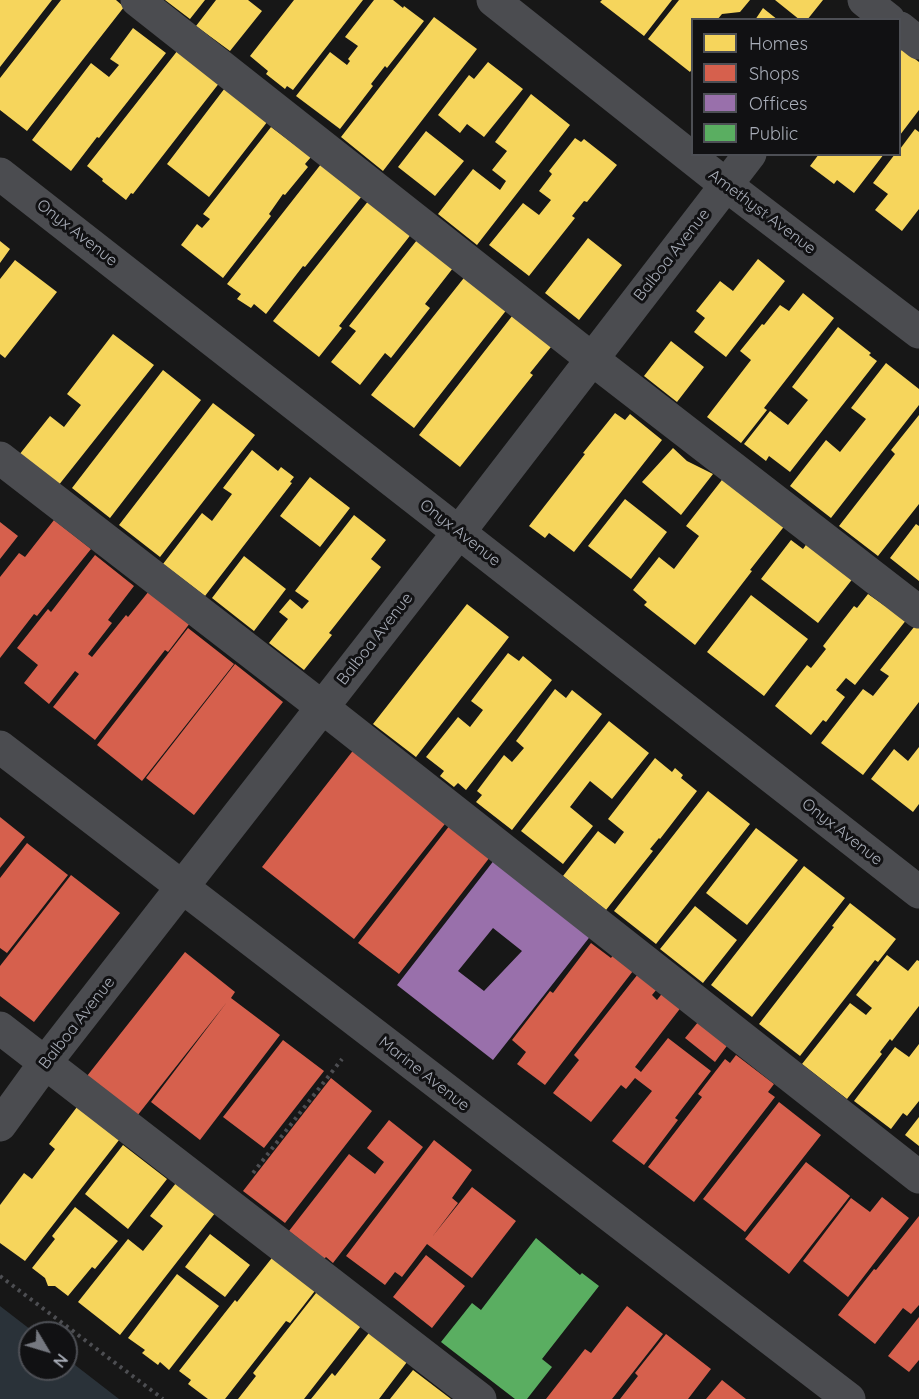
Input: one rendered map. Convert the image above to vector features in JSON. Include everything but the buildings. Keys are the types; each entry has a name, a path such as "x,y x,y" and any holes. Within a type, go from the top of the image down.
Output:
{"street":[{"path":"137,0 592,359 919,612"},
{"name":"Amethyst Avenue","path":"493,0 726,185 919,332"},
{"path":"901,29 919,43"},
{"name":"Balboa Avenue","path":"0,1125 45,1063 748,156"},
{"name":"Onyx Avenue","path":"0,174 919,892"},
{"path":"0,458 322,707 919,1177"},
{"name":"Marine Avenue","path":"0,747 849,1399"},
{"path":"0,1028 480,1399"}],"path":[{"path":"228,1204 366,1029"},
{"path":"0,1276 163,1399"}],"shaded area":[{"path":"0,1306 19,1321 18,1381 78,1381 78,1367 119,1399 0,1399"}]}
